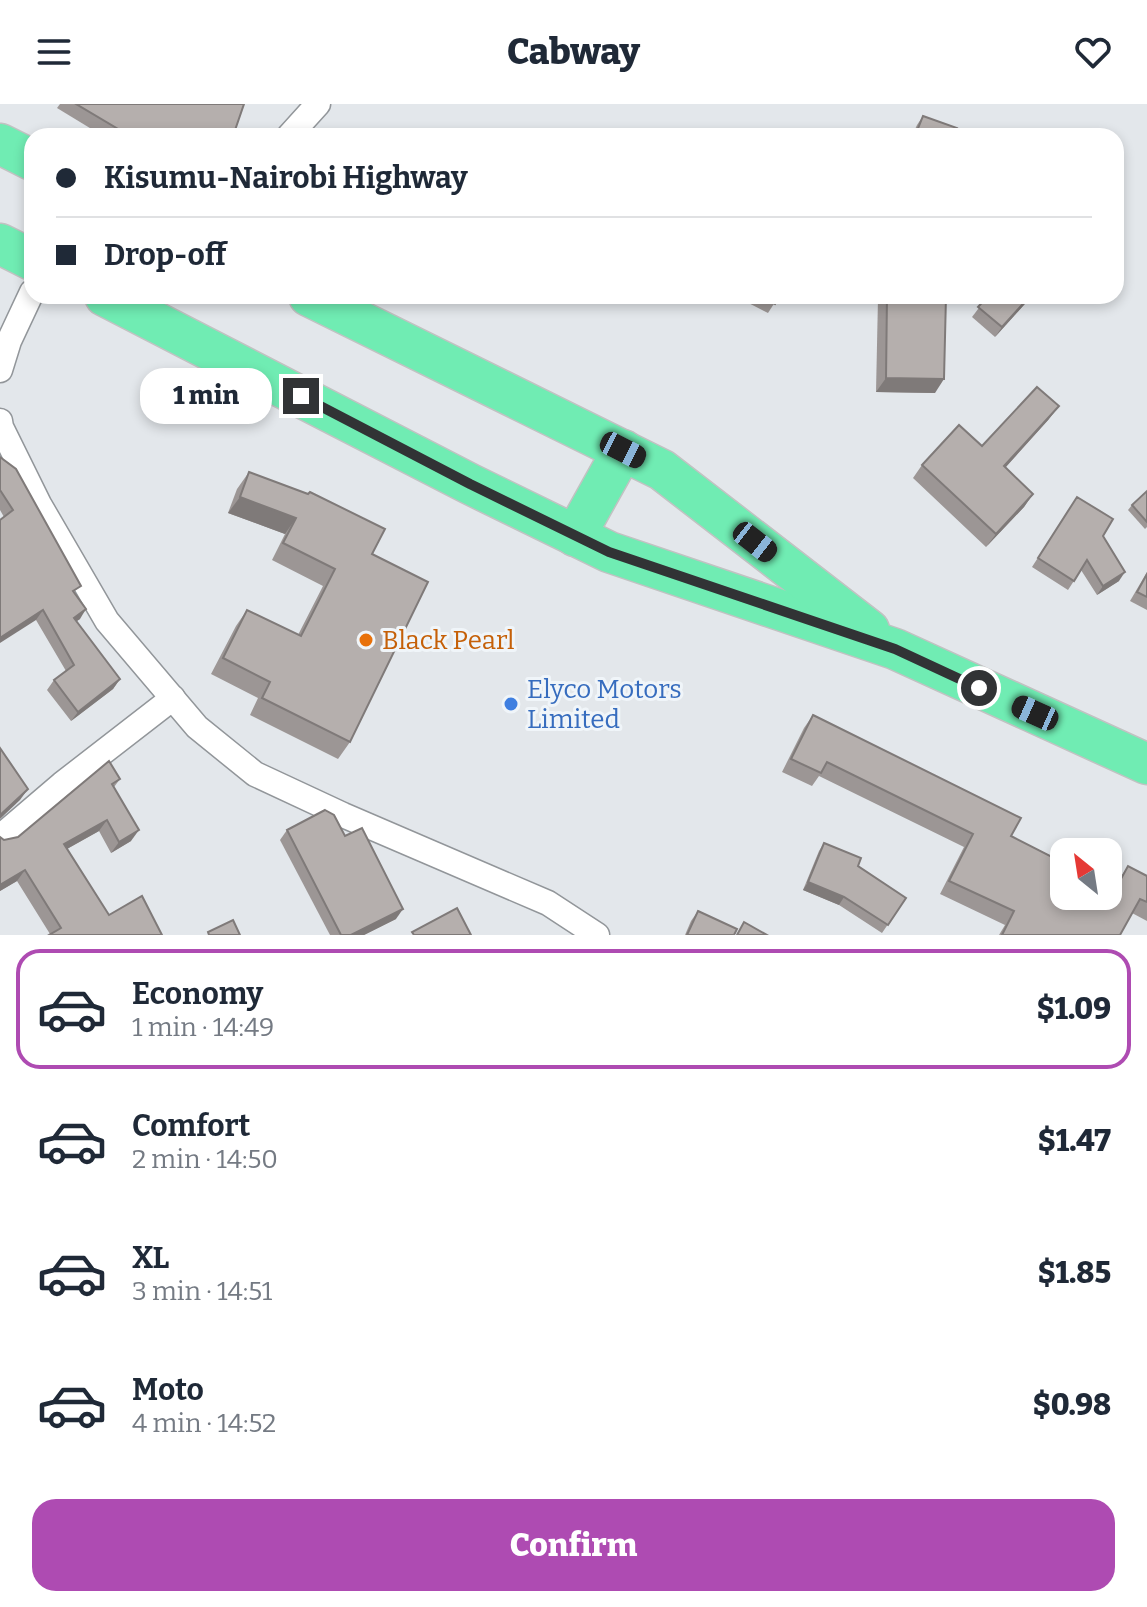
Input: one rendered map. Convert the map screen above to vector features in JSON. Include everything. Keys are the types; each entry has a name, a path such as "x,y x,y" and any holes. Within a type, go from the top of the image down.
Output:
{"highway":[{"path":"0,144 24,156"},
{"path":"0,244 24,256"},
{"path":"121,304 609,552 895,649 1147,764"},
{"path":"325,304 662,470 895,649"},
{"path":"575,536 623,450"}],"street":[{"path":"296,128 318,104"},
{"path":"0,370 4,344 26,304"},
{"path":"0,421 39,504 107,621 197,727 255,774 548,903 597,935"},
{"path":"0,837 62,784 173,698"}],"building":[{"path":"76,104 244,104 236,128 116,128"},
{"path":"923,116 957,128 918,128"},
{"path":"887,304 946,304 944,379 886,378"},
{"path":"981,304 1023,304 1002,327 978,307"},
{"path":"1037,387 1059,406 1004,466 1033,494 996,534 922,465 959,425 982,446"},
{"path":"0,457 16,469 81,586 73,591 86,609 74,618 120,679 78,712 54,680 74,665 43,610 0,638 0,520 13,510 0,490"},
{"name":"Black Pearl","path":"249,472 308,494 310,492 385,529 372,554 428,582 350,742 262,698 270,682 223,658 247,610 301,636 335,569 283,543 296,518 240,497"},
{"path":"1147,491 1147,522 1132,505"},
{"path":"1077,497 1113,519 1103,536 1125,572 1103,586 1087,560 1074,581 1038,558"},
{"path":"1147,574 1147,597 1137,592"},
{"path":"813,715 1021,818 1011,836 1050,856 1050,910 1122,910 1122,877 1128,866 1147,876 1147,902 1140,899 1120,935 1002,935 1014,911 949,881 973,834 827,762 821,773 791,759"},
{"path":"0,748 28,789 0,815"},
{"path":"109,761 120,779 112,784 139,830 119,842 107,820 64,844 109,915 142,896 162,935 49,935 61,928 25,870 0,885 0,837 4,840 18,837"},
{"path":"325,810 334,815 345,836 362,828 403,909 351,935 341,935 287,830"},
{"path":"824,843 861,858 858,866 906,898 888,925 844,897 808,882"},
{"path":"457,908 471,935 414,935 412,932"},
{"path":"698,911 737,929 734,935 687,935"},
{"path":"233,920 240,935 209,935 208,932"},
{"path":"744,922 767,935 737,935"}],"place":[{"name":"Black Pearl","path":"366,640"},
{"name":"Elyco Motors Limited","path":"511,704"}],"route":[{"path":"301,396 609,552 895,649 979,688"}]}
